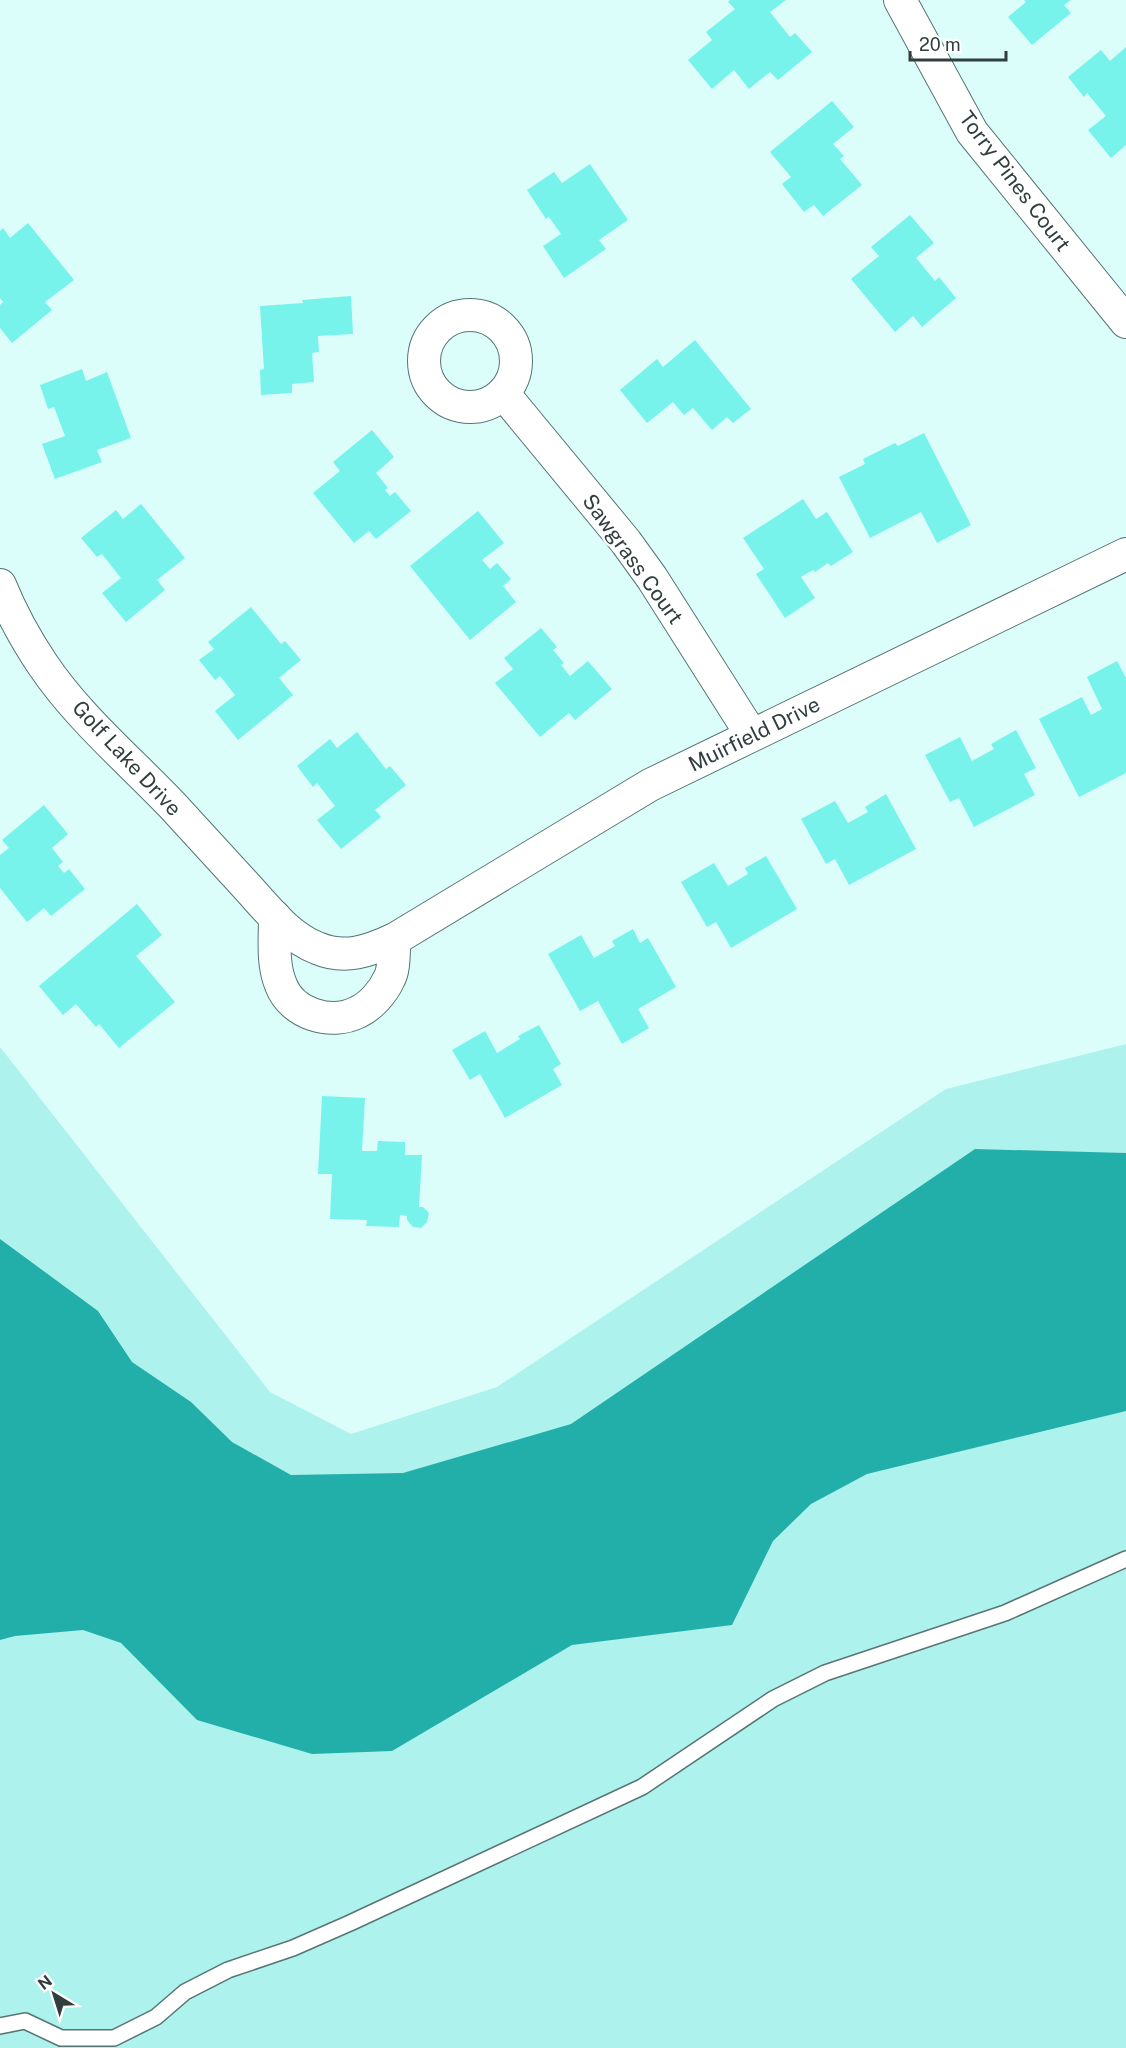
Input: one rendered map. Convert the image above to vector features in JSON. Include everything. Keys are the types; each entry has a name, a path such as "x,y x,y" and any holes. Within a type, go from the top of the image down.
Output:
{"street":[{"name":"Torry Pines Court","path":"900,0 972,132 1126,322"},
{"name":"Sawgrass Court","path":"503,393 626,542 652,578 751,734"},
{"name":"Muirfield Drive","path":"275,917 306,943 335,954 353,955 374,949 395,939 650,785 1126,554"},
{"name":"Golf Lake Drive","path":"0,585 7,602 43,665 78,708 275,917"},
{"path":"275,917 276,969 281,986 298,1008 313,1015 343,1017 356,1014 367,1007 390,978 395,939"}],"lane":[{"path":"0,2026 25,2021 61,2038 114,2038 156,2017 185,1992 228,1970 293,1948 350,1923 642,1786 773,1699 825,1674 1005,1614 1126,1559"}],"shaded area":[{"path":"1126,1044 1126,2048 0,2048 0,1047 270,1392 351,1434 497,1387 946,1089"},
{"path":"975,1149 1126,1153 1126,1411 867,1474 811,1504 773,1541 732,1625 572,1645 392,1751 312,1754 197,1720 121,1643 83,1630 15,1636 0,1640 0,1239 98,1311 132,1362 191,1402 232,1442 291,1475 403,1473 571,1424"}],"building":[{"path":"730,0 786,0 770,12 790,37 795,33 812,52 778,80 770,72 749,89 734,70 712,89 688,60 712,40 706,32 735,9 728,2"},
{"path":"1024,0 1071,0 1064,5 1071,13 1032,45 1008,17 1026,2"},
{"path":"1126,47 1126,145 1111,158 1088,130 1106,116 1087,93 1084,97 1068,77 1101,50 1110,61"},
{"path":"832,101 854,127 833,144 844,156 840,159 862,185 823,216 814,205 804,212 782,184 791,177 770,152"},
{"path":"590,164 628,220 599,240 606,249 564,278 543,246 561,234 549,217 546,219 527,190 554,172 562,183"},
{"path":"910,215 934,243 916,258 935,281 939,277 956,298 922,327 913,316 895,332 851,279 879,256 871,247"},
{"path":"28,223 74,280 45,302 52,310 12,343 0,328 0,305 3,302 0,298 0,231 3,228 10,238"},
{"path":"351,296 353,334 318,336 319,352 312,353 314,382 292,384 292,393 261,395 260,370 264,369 260,306"},
{"path":"695,340 751,409 733,423 727,417 712,430 693,408 684,415 673,402 647,423 620,390 657,359 663,367"},
{"path":"82,369 86,381 107,372 131,438 97,450 102,462 55,479 42,444 65,436 54,407 48,409 40,385"},
{"path":"372,430 394,457 376,473 388,488 385,490 390,496 395,492 411,511 376,539 369,531 354,543 313,493 340,471 333,462"},
{"path":"924,433 971,525 937,543 921,512 870,538 839,477 865,464 863,459 895,443 898,446"},
{"path":"803,499 816,519 827,512 853,552 831,566 828,563 815,572 813,570 801,577 815,598 785,618 756,574 764,569 743,538"},
{"path":"141,504 185,558 157,580 165,590 126,622 102,593 121,578 102,554 97,557 81,538 116,510 123,519"},
{"path":"478,511 504,543 482,560 490,569 497,563 511,579 503,586 516,602 470,640 410,566"},
{"path":"251,607 281,644 285,641 301,660 279,678 293,695 238,740 215,711 235,695 220,676 215,680 199,660 214,649 208,642"},
{"path":"541,628 557,647 553,650 564,663 561,665 570,676 588,661 612,689 575,720 569,713 540,737 495,683 513,669 504,658"},
{"path":"1117,661 1126,678 1126,773 1079,797 1039,719 1082,697 1091,715 1102,709 1087,677"},
{"path":"1016,730 1036,768 1024,774 1035,795 974,827 959,798 950,802 925,755 960,737 972,761 994,749 991,744"},
{"path":"357,732 386,769 390,766 406,785 375,810 381,817 341,849 317,820 335,806 317,783 313,787 297,766 330,739 337,748"},
{"path":"886,794 916,849 849,885 835,859 826,864 801,819 835,801 848,823 868,812 865,807"},
{"path":"44,805 68,834 52,848 63,862 58,866 64,873 69,869 85,889 51,916 44,908 27,922 0,888 0,855 9,848 2,840"},
{"path":"766,856 797,909 731,948 716,922 707,927 681,882 714,863 728,886 748,874 745,868"},
{"path":"137,904 162,935 136,956 175,1002 119,1048 99,1024 96,1027 76,1004 63,1015 39,986"},
{"path":"633,929 640,943 648,938 676,987 638,1009 649,1028 622,1044 598,1001 580,1011 548,954 581,935 594,958 615,946 612,941"},
{"path":"539,1025 561,1064 553,1069 562,1085 505,1118 480,1074 470,1080 452,1050 485,1031 497,1053 520,1039 518,1036"},
{"path":"322,1096 365,1098 362,1151 377,1151 378,1141 405,1142 405,1155 422,1155 419,1207 423,1207 429,1213 427,1222 421,1228 413,1227 407,1220 407,1216 400,1215 399,1227 366,1226 367,1220 330,1219 332,1174 318,1174"}]}
